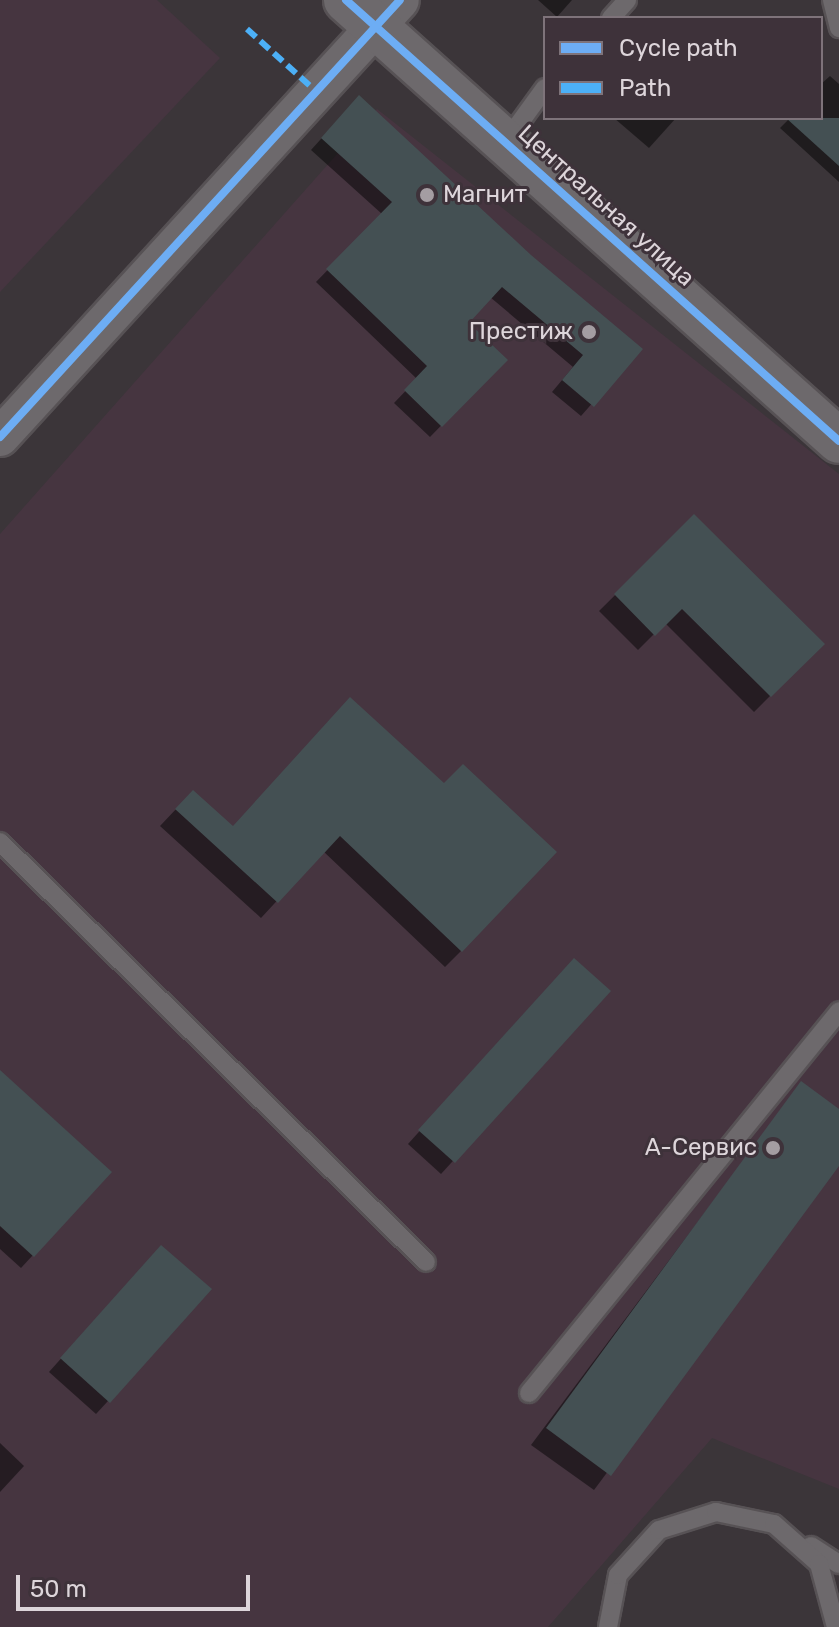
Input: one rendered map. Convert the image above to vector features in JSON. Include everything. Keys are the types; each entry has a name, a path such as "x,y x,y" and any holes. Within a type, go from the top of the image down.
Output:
{"street":[{"name":"Центральная улица","path":"374,9 505,143 839,441"},
{"path":"0,437 374,9"}],"lane":[{"path":"613,16 627,0"},
{"path":"832,0 839,28"},
{"path":"505,143 543,91"},
{"path":"0,842 426,1262"},
{"path":"529,1393 839,1011"},
{"path":"608,1627 618,1575 659,1530 716,1512 774,1524 839,1564"},
{"path":"774,1524 819,1564 836,1627"}],"shaded area":[{"path":"0,0 157,0 220,58 0,292"},
{"path":"377,109 839,474 839,1489 712,1438 548,1627 0,1627 0,534"}],"building":[{"path":"359,95 531,255 643,349 594,407 562,380 583,355 502,287 469,323 508,360 442,427 404,390 427,366 326,269 392,202 321,138"},
{"path":"839,118 839,166 788,120"},
{"path":"694,514 825,644 771,697 682,609 655,636 614,594"},
{"path":"350,697 444,783 463,764 557,852 462,952 340,836 278,903 175,809 193,790 233,826"},
{"path":"574,958 611,991 455,1163 418,1130"},
{"path":"0,1070 112,1172 34,1257 0,1226"},
{"path":"801,1081 839,1109 839,1166 611,1476 546,1428"},
{"path":"161,1245 212,1289 110,1403 60,1358"}],"marked path":[{"path":"247,29 317,92"}],"cycle path":[{"path":"346,0 839,441"},
{"path":"0,437 400,0"}],"place":[{"name":"Магнит","path":"427,195"},
{"name":"Престиж","path":"589,332"},
{"name":"A-Сервис","path":"773,1148"}]}
